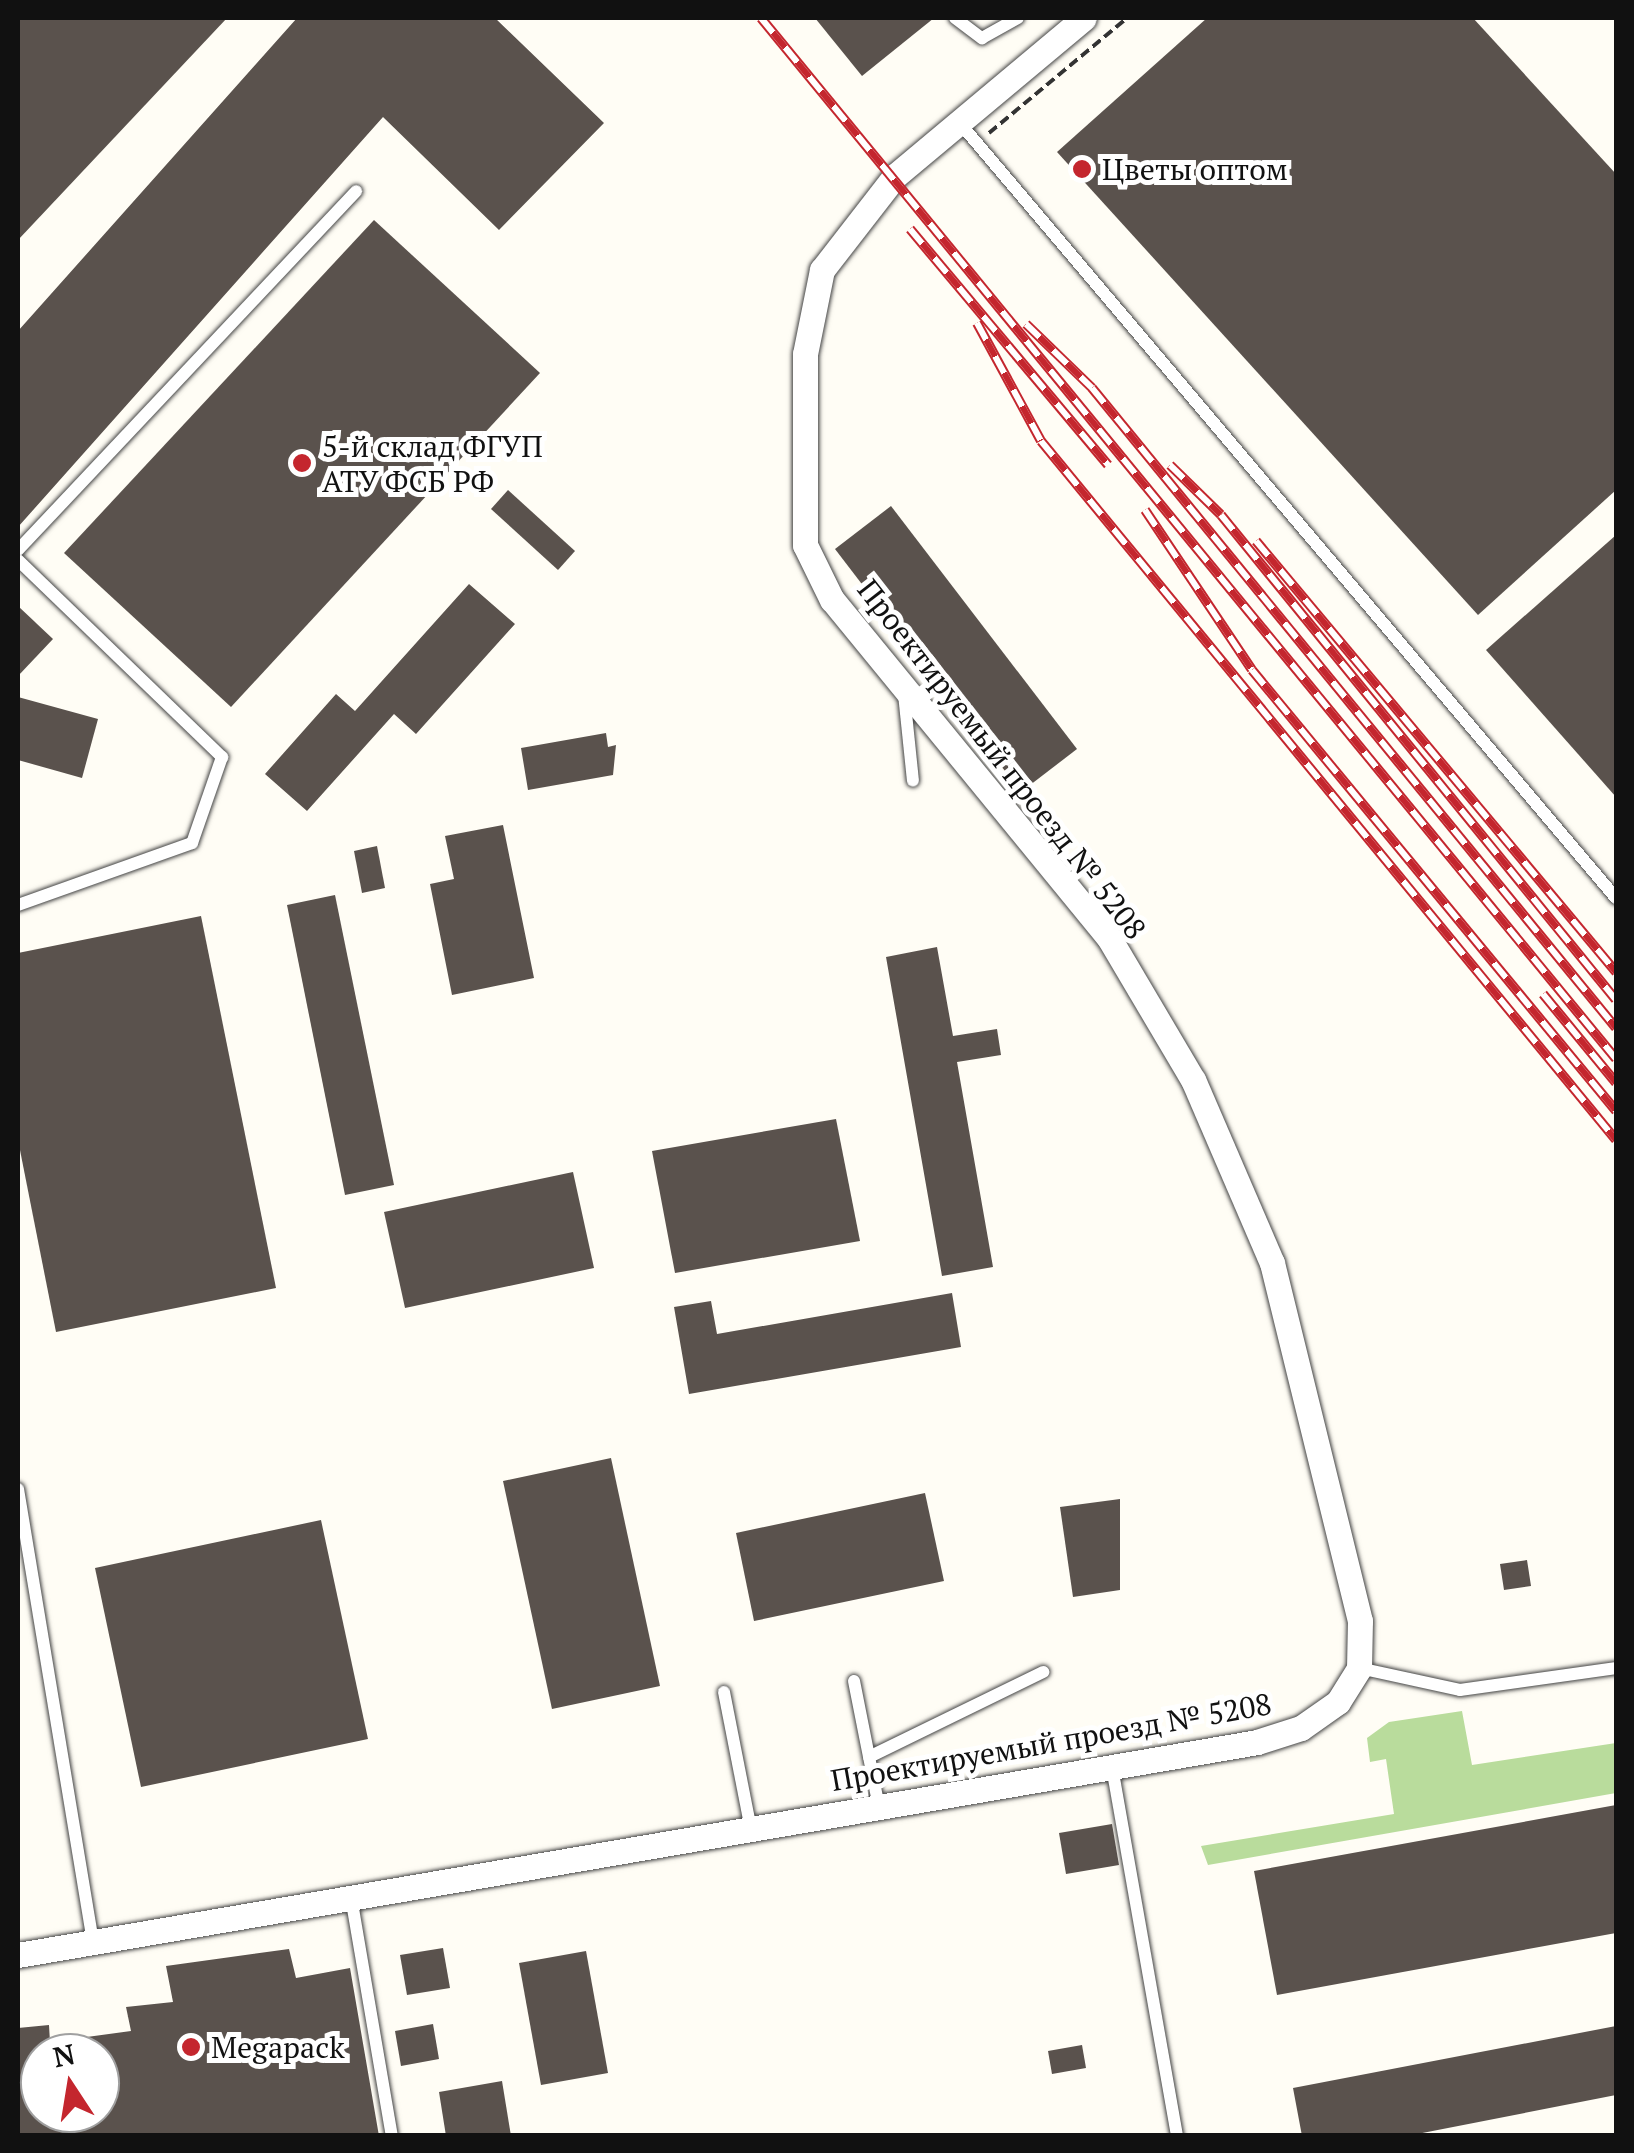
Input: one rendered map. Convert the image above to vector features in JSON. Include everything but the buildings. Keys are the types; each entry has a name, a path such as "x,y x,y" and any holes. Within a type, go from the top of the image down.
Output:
{"street":[{"name":"Проектируемый проезд № 5208","path":"18,1955 1112,1767 1302,1728 1338,1702 1359,1668 1360,1621 1272,1263 1193,1080 1108,938 832,600 805,545 805,354 822,270 843,232 959,122 1084,18"}],"lane":[{"path":"955,18 982,38 1018,18"},
{"path":"959,122 1616,898"},
{"path":"18,550 356,191"},
{"path":"18,560 222,757 192,843 18,905"},
{"path":"903,687 912,781"},
{"path":"18,1488 93,1942"},
{"path":"1359,1668 1460,1690 1616,1668"},
{"path":"869,1757 1043,1672"},
{"path":"854,1681 879,1807"},
{"path":"724,1692 752,1829"},
{"path":"1112,1767 1177,2136"},
{"path":"352,1898 392,2136"}],"path":[{"path":"976,143 1128,18"}],"green space":[{"path":"1462,1711 1472,1765 1616,1743 1616,1793 1208,1865 1201,1846 1394,1814 1386,1759 1370,1762 1367,1738 1389,1722"}],"railway":[{"path":"761,18 1616,1059"},
{"path":"910,229 1108,465"},
{"path":"977,323 1041,441 1616,1140"},
{"path":"1026,324 1092,388 1616,1028"},
{"path":"1170,465 1221,515 1616,1000"},
{"path":"1145,510 1252,670 1616,1111"},
{"path":"1256,541 1616,972"},
{"path":"1543,994 1616,1083"}],"place":[{"name":"Цветы оптом","path":"1082,169"},
{"name":"5-й склад ФГУП АТУ ФСБ РФ","path":"302,463"},
{"name":"Megapack","path":"191,2047"}]}
